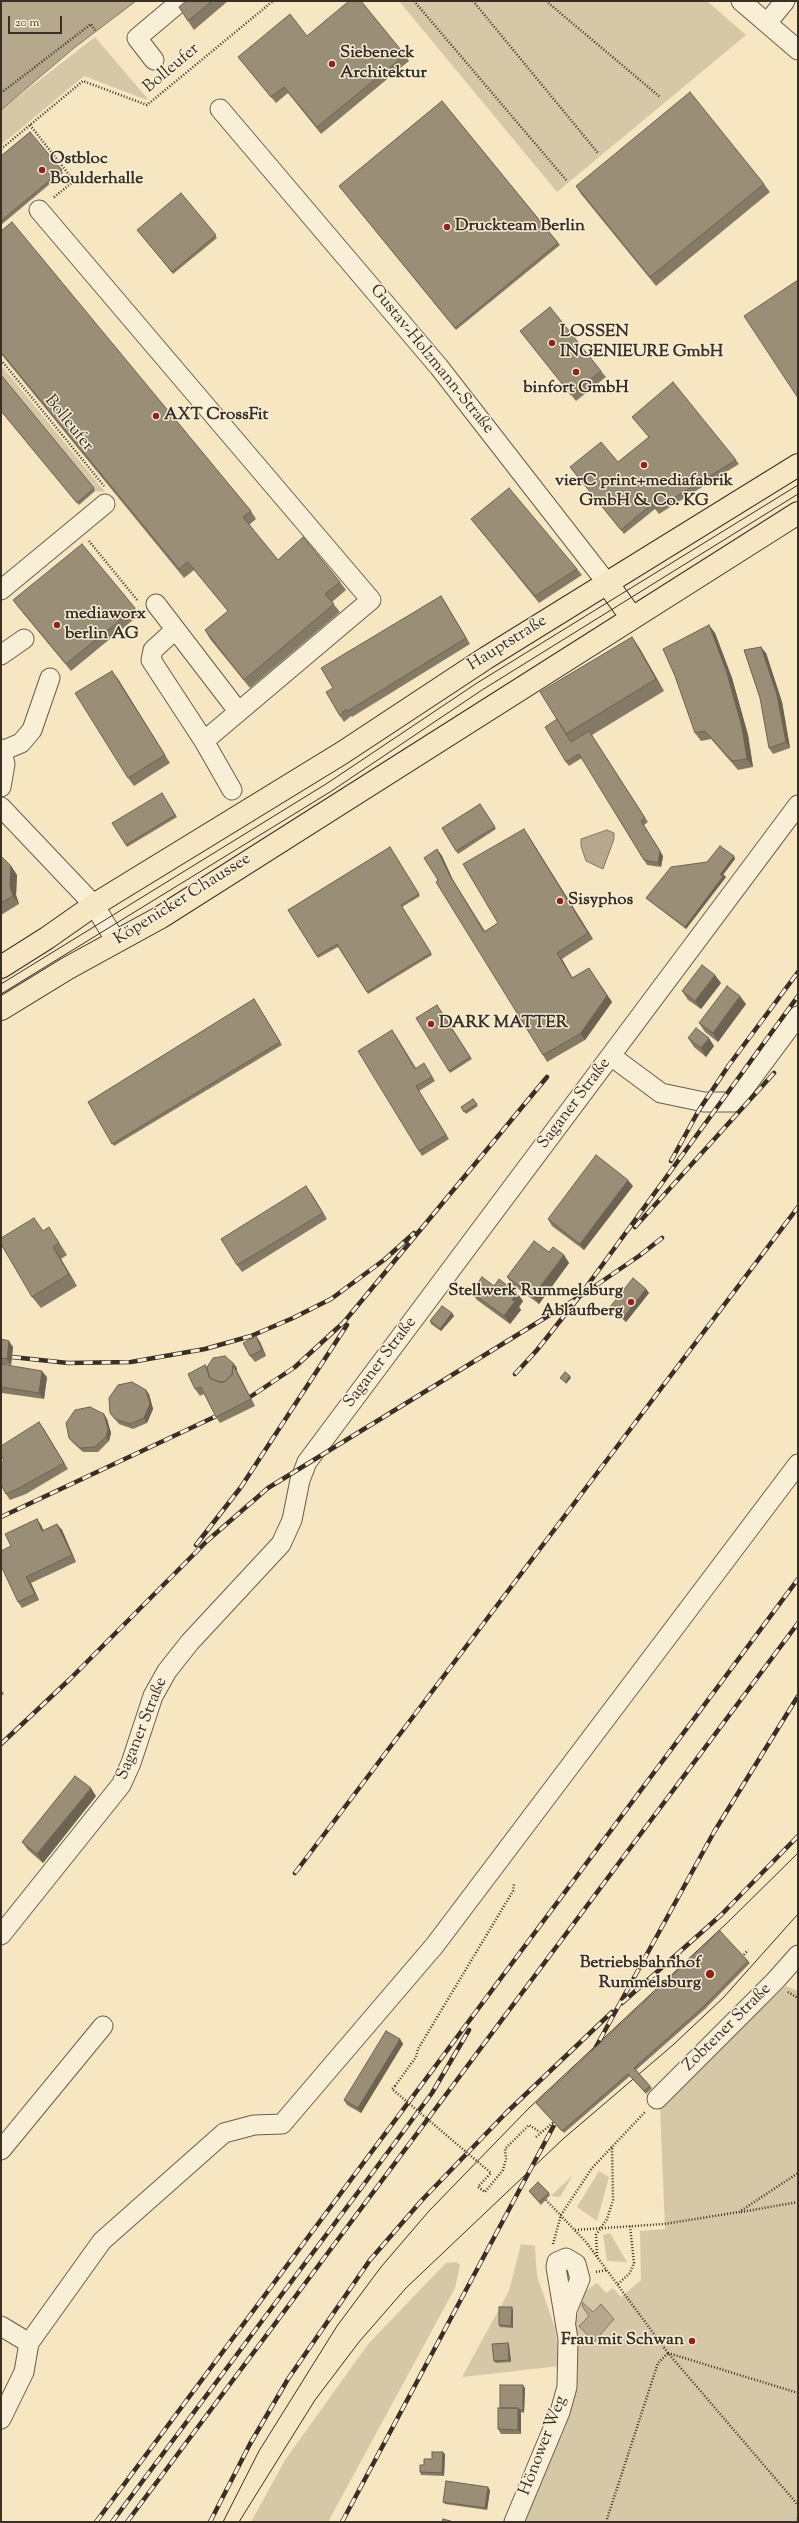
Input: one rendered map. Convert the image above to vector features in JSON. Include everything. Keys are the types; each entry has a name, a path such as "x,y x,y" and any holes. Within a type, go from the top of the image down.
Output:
{"main road":[{"name":"Hauptstraße","path":"94,905 342,753 469,669 798,465"},
{"path":"632,618 798,512"},
{"name":"Gustav-Holzmann-Straße","path":"607,583 632,618"},
{"name":"Köpenicker Chaussee","path":"1,1009 161,917 632,618"},
{"path":"1,967 47,938 94,905"}],"street":[{"path":"154,60 137,38 181,1"},
{"path":"740,1 798,50"},
{"path":"767,23 784,1"},
{"name":"Gustav-Holzmann-Straße","path":"220,109 439,367 607,583"},
{"path":"39,210 371,600 204,741"},
{"path":"1,590 105,504"},
{"path":"156,604 238,711"},
{"path":"175,630 153,650 151,660 204,741 232,790"},
{"path":"1,655 24,639"},
{"path":"1,787 5,764 2,750 21,743 32,730 50,678"},
{"name":"Saganer Straße","path":"1,1935 121,1785 131,1763 153,1696 167,1671 190,1642 280,1544 292,1520 300,1480 307,1462 798,805"},
{"path":"1,807 94,905 116,942"},
{"path":"611,1056 661,1093 704,1102 734,1102 798,1016"},
{"path":"1,2419 24,2372 29,2343 102,2241 224,2133 254,2125 282,2124 435,1945 798,1464"},
{"name":"Zobtener Straße","path":"657,2099 775,1981 798,1955"},
{"path":"1,2150 104,2026"},
{"name":"Hönower Weg","path":"514,2522 565,2398 569,2357 566,2321 556,2274"},
{"path":"1,2326 29,2343"}],"path":[{"name":"Bolleufer","path":"1,149 83,81 147,106 273,1"},
{"path":"414,1 567,181"},
{"path":"473,1 598,153"},
{"path":"546,1 660,97"},
{"path":"1,93 91,24 96,32"},
{"path":"30,125 74,180 39,210"},
{"name":"Bolleufer","path":"1,360 108,492 105,504"},
{"path":"84,544 89,540 140,603 133,608"},
{"path":"514,1884 513,1891 418,2049 416,2057 392,2089 491,2172 478,2187 485,2192 502,2170 506,2158 505,2150 509,2145 529,2125 540,2132"},
{"path":"738,1961 748,1950"},
{"path":"561,2215 592,2168 657,2099"},
{"path":"536,2137 540,2132 559,2118"},
{"path":"597,2256 595,2240 611,2210 613,2200 612,2146"},
{"path":"739,2212 798,2173"},
{"path":"546,2200 575,2230 597,2256 668,2353 798,2504"},
{"path":"575,2230 664,2224 798,2202"},
{"path":"618,2284 630,2273 634,2262 630,2226"},
{"path":"668,2353 798,2393"},
{"path":"606,2522 658,2363 668,2353"},
{"path":"797,2522 798,2518"}],"shaded area":[{"path":"1,1 136,1 74,48 1,110"},
{"path":"399,1 707,1 746,35 557,192"},
{"path":"95,37 147,98 147,100 84,76 1,145 1,110"},
{"path":"1,365 105,492 95,491 1,376"},
{"path":"607,830 614,833 614,839 603,869 586,861 581,846 581,839"},
{"path":"786,1986 798,1991 798,2522 523,2522 574,2401 575,2324 584,2292 597,2283 606,2293 613,2288 621,2297 641,2280 640,2231 665,2229 660,2105"},
{"path":"599,2171 609,2177 597,2221 577,2207"},
{"path":"573,2175 560,2197 551,2196"},
{"path":"610,2233 627,2262 607,2261 603,2235"},
{"path":"521,2244 535,2246 537,2276 555,2328 560,2366 462,2377 509,2291"},
{"path":"456,2262 460,2265 455,2288 328,2522 251,2522 285,2460 369,2343 446,2263"},
{"path":"583,2303 593,2312 601,2304 614,2319 594,2342 579,2326 589,2316 582,2306"}],"building":[{"path":"186,1 212,1 188,21 179,7"},
{"path":"349,1 361,1 405,55 317,127 284,87 271,97 238,57 290,14 307,36"},
{"path":"690,92 764,184 650,277 576,186"},
{"path":"442,101 558,243 455,328 339,186"},
{"path":"30,132 62,170 1,221 1,156"},
{"path":"181,193 216,235 172,272 137,230"},
{"path":"12,222 251,511 243,517 278,560 303,537 340,582 325,594 334,604 244,680 205,630 228,611 188,562 179,569 1,352 1,231"},
{"path":"798,280 798,398 744,316"},
{"path":"550,307 601,371 571,395 520,331"},
{"path":"1,375 94,488 77,503 1,411"},
{"path":"673,382 736,460 656,509 652,504 621,530 570,467 601,442 618,462 649,437 632,417"},
{"path":"509,488 577,569 535,596 471,519"},
{"path":"82,544 135,608 66,664 13,600"},
{"path":"441,596 466,638 348,711 346,709 340,716 326,692 333,688 321,668"},
{"path":"709,625 726,670 742,727 747,759 732,761 705,731 695,733 675,676 663,649"},
{"path":"632,637 656,679 566,734 540,692"},
{"path":"761,647 777,695 786,742 769,748 760,698 744,650"},
{"path":"112,671 165,755 128,778 75,693"},
{"path":"557,719 571,742 589,731 645,818 641,821 660,851 658,863 644,860 579,754 566,762 545,727"},
{"path":"162,793 175,815 126,845 112,823"},
{"path":"480,804 495,827 456,851 442,828"},
{"path":"524,829 588,933 557,953 572,978 589,968 607,996 580,1034 543,1055 436,882 438,880 424,858 437,849 449,874 484,932 498,923 463,864"},
{"path":"720,846 734,856 720,875 724,875 685,927 646,898 671,867 707,862"},
{"path":"390,847 419,894 401,905 431,953 367,992 337,944 317,956 288,910"},
{"path":"1,856 11,866 10,886 13,896 1,903"},
{"path":"702,965 715,975 695,1001 682,991"},
{"path":"727,986 740,996 713,1033 699,1023"},
{"path":"254,999 280,1042 112,1144 88,1102"},
{"path":"437,1005 470,1057 449,1071 416,1018"},
{"path":"696,1028 709,1038 701,1048 688,1038"},
{"path":"392,1030 415,1069 424,1063 432,1077 416,1086 446,1135 419,1151 358,1051"},
{"path":"473,1099 477,1104 464,1112 461,1107"},
{"path":"596,1155 628,1180 580,1244 548,1219"},
{"path":"306,1186 323,1213 237,1265 221,1239"},
{"path":"34,1218 43,1231 49,1227 59,1243 53,1247 69,1274 32,1297 1,1244 1,1238"},
{"path":"534,1241 549,1252 553,1247 564,1255 533,1296 507,1277"},
{"path":"482,1277 494,1286 499,1279 517,1293 512,1300 515,1301 504,1316 471,1292"},
{"name":"Stellwerk Rummelsburg Ablaufberg","path":"633,1278 646,1289 623,1318 610,1307"},
{"path":"442,1306 452,1313 440,1329 430,1321"},
{"path":"256,1336 262,1350 250,1356 243,1343"},
{"path":"1,1339 9,1341 7,1359 1,1358"},
{"path":"225,1356 234,1364 234,1367 233,1365 232,1375 224,1382 219,1382 209,1377 207,1367 213,1358"},
{"path":"1,1364 42,1371 39,1393 1,1387"},
{"path":"205,1365 210,1378 219,1382 224,1382 232,1375 233,1365 251,1399 216,1417 201,1387 195,1389 188,1374"},
{"path":"565,1372 570,1376 565,1382 560,1378"},
{"path":"132,1382 146,1390 150,1404 144,1418 130,1424 115,1419 110,1413 109,1398 118,1385"},
{"path":"90,1407 104,1414 108,1429 106,1437 95,1447 80,1448 69,1438 66,1423 75,1410"},
{"path":"39,1422 64,1463 6,1494 1,1485 1,1463 4,1461 1,1455 1,1446"},
{"path":"37,1519 42,1531 57,1524 72,1555 26,1577 35,1594 18,1602 1,1566 1,1551 11,1546 5,1534"},
{"path":"75,1776 91,1788 37,1854 22,1842"},
{"path":"720,1931 748,1961 703,2007 634,2068 650,2086 644,2091 628,2074 562,2131 536,2103"},
{"path":"386,2031 400,2039 358,2108 344,2100"},
{"path":"538,2182 549,2193 539,2202 529,2191"},
{"path":"499,2307 512,2307 511,2326 499,2325"},
{"path":"508,2343 509,2360 494,2361 492,2344"},
{"path":"500,2385 523,2385 523,2410 518,2408 500,2408"},
{"path":"498,2408 518,2408 518,2430 498,2429"},
{"path":"432,2452 443,2452 442,2473 420,2472 420,2465 424,2465 424,2459 432,2459"},
{"path":"446,2481 488,2487 485,2508 443,2502"},
{"path":"443,2519 454,2522 442,2522"}],"tram line":[{"path":"1,984 326,784 477,683 798,485"},
{"path":"1,994 330,792 482,690 798,494"},
{"path":"223,2522 259,2451 337,2326 381,2267 429,2211 529,2108 727,1923 798,1853"},
{"path":"239,2522 315,2400 359,2342 406,2288 563,2139 673,2045 723,1998 798,1914"}],"railway":[{"path":"671,1161 699,1110 729,1065 798,972"},
{"path":"515,1374 537,1350 579,1297 798,996"},
{"path":"635,1227 774,1073"},
{"path":"241,1403 295,1367 344,1322 547,1077"},
{"path":"295,1873 798,1207"},
{"path":"12,1357 68,1363 131,1362 205,1349 251,1336 293,1318 331,1299 384,1260 414,1233"},
{"path":"1,1744 70,1679 207,1541 268,1488 579,1297 639,1256 662,1238"},
{"path":"196,1545 241,1487 347,1325"},
{"path":"1,1517 225,1412"},
{"path":"96,2522 798,1579"},
{"path":"127,2522 798,1623"},
{"path":"591,2056 714,1832 798,1696"},
{"path":"622,2003 721,1915 798,1836"},
{"path":"210,2522 250,2444 288,2379 370,2260 422,2200 506,2113 612,2012"},
{"path":"112,2522 432,2093 469,2030"},
{"path":"342,2522 560,2114"}],"place":[{"name":"Siebeneck Architektur","path":"332,64"},
{"name":"Ostbloc Boulderhalle","path":"42,170"},
{"name":"Druckteam Berlin","path":"447,227"},
{"name":"LOSSEN INGENIEURE GmbH","path":"552,343"},
{"name":"binfort GmbH","path":"576,372"},
{"name":"AXT CrossFit","path":"156,416"},
{"name":"vierC print+mediafabrik GmbH & Co. KG","path":"644,465"},
{"name":"mediaworx berlin AG","path":"57,625"},
{"name":"Sisyphos","path":"560,901"},
{"name":"DARK MATTER","path":"431,1024"},
{"name":"Stellwerk Rummelsburg Ablaufberg","path":"631,1302"},
{"name":"Betriebsbahnhof Rummelsburg","path":"710,1974"},
{"name":"Frau mit Schwan","path":"692,2341"}]}
